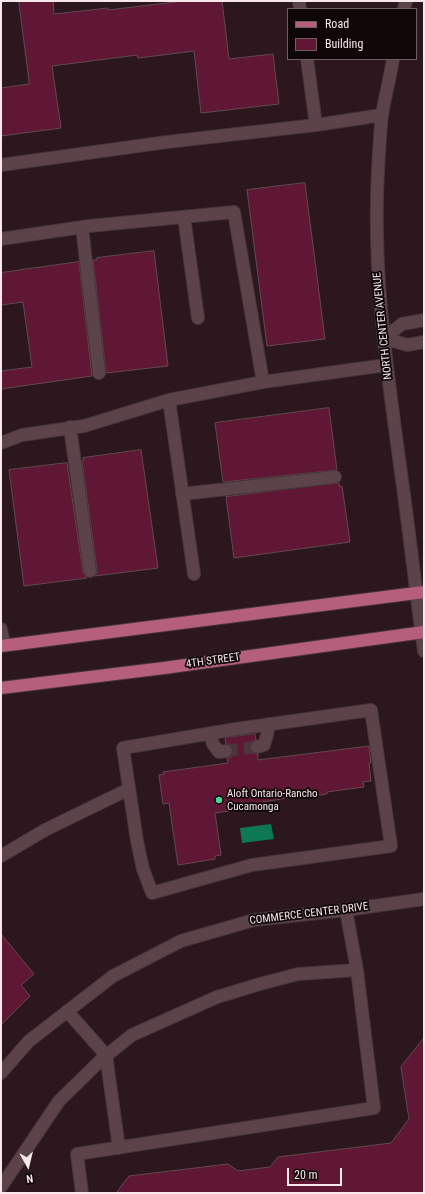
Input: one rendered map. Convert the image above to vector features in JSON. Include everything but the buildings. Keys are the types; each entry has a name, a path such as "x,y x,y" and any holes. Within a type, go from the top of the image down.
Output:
{"main road":[{"path":"2,646 420,593"},
{"name":"4TH STREET","path":"1,688 164,668 423,632"}],"street":[{"path":"307,60 316,125"},
{"name":"NORTH CENTER AVENUE","path":"393,60 382,115 377,190 376,236 386,365 412,549 420,593 424,651"},
{"path":"1,165 167,142 316,125 382,115"},
{"path":"1,239 82,227 234,212 263,382"},
{"path":"184,217 198,318"},
{"path":"82,227 99,373"},
{"path":"384,338 402,324 424,320"},
{"path":"384,338 407,345 424,342"},
{"path":"1,443 22,435 84,426 168,400 263,382 386,365"},
{"path":"168,400 194,574"},
{"path":"70,428 90,571"},
{"path":"182,494 335,477"},
{"path":"1,629 2,646"},
{"path":"371,710 391,846 252,865 152,894 142,869 123,748 269,724 371,710"},
{"path":"257,747 264,745 269,724"},
{"path":"210,733 213,744 218,752 226,751"},
{"path":"1,856 45,830 129,789"},
{"name":"COMMERCE CENTER DRIVE","path":"1,1073 29,1041 113,976 181,941 254,920 346,910 424,899"},
{"path":"82,1193 77,1154 374,1108 357,970 346,910"},
{"path":"1,1187 59,1101 106,1055 132,1035 217,997 298,974 357,970"},
{"path":"67,1011 106,1055 120,1148"}],"shaded area":[{"path":"271,824 274,839 242,843 240,828"}],"tunnel":[{"path":"226,751 257,747"}],"place":[{"name":"Aloft Ontario-Rancho Cucamonga","path":"219,800"}]}
